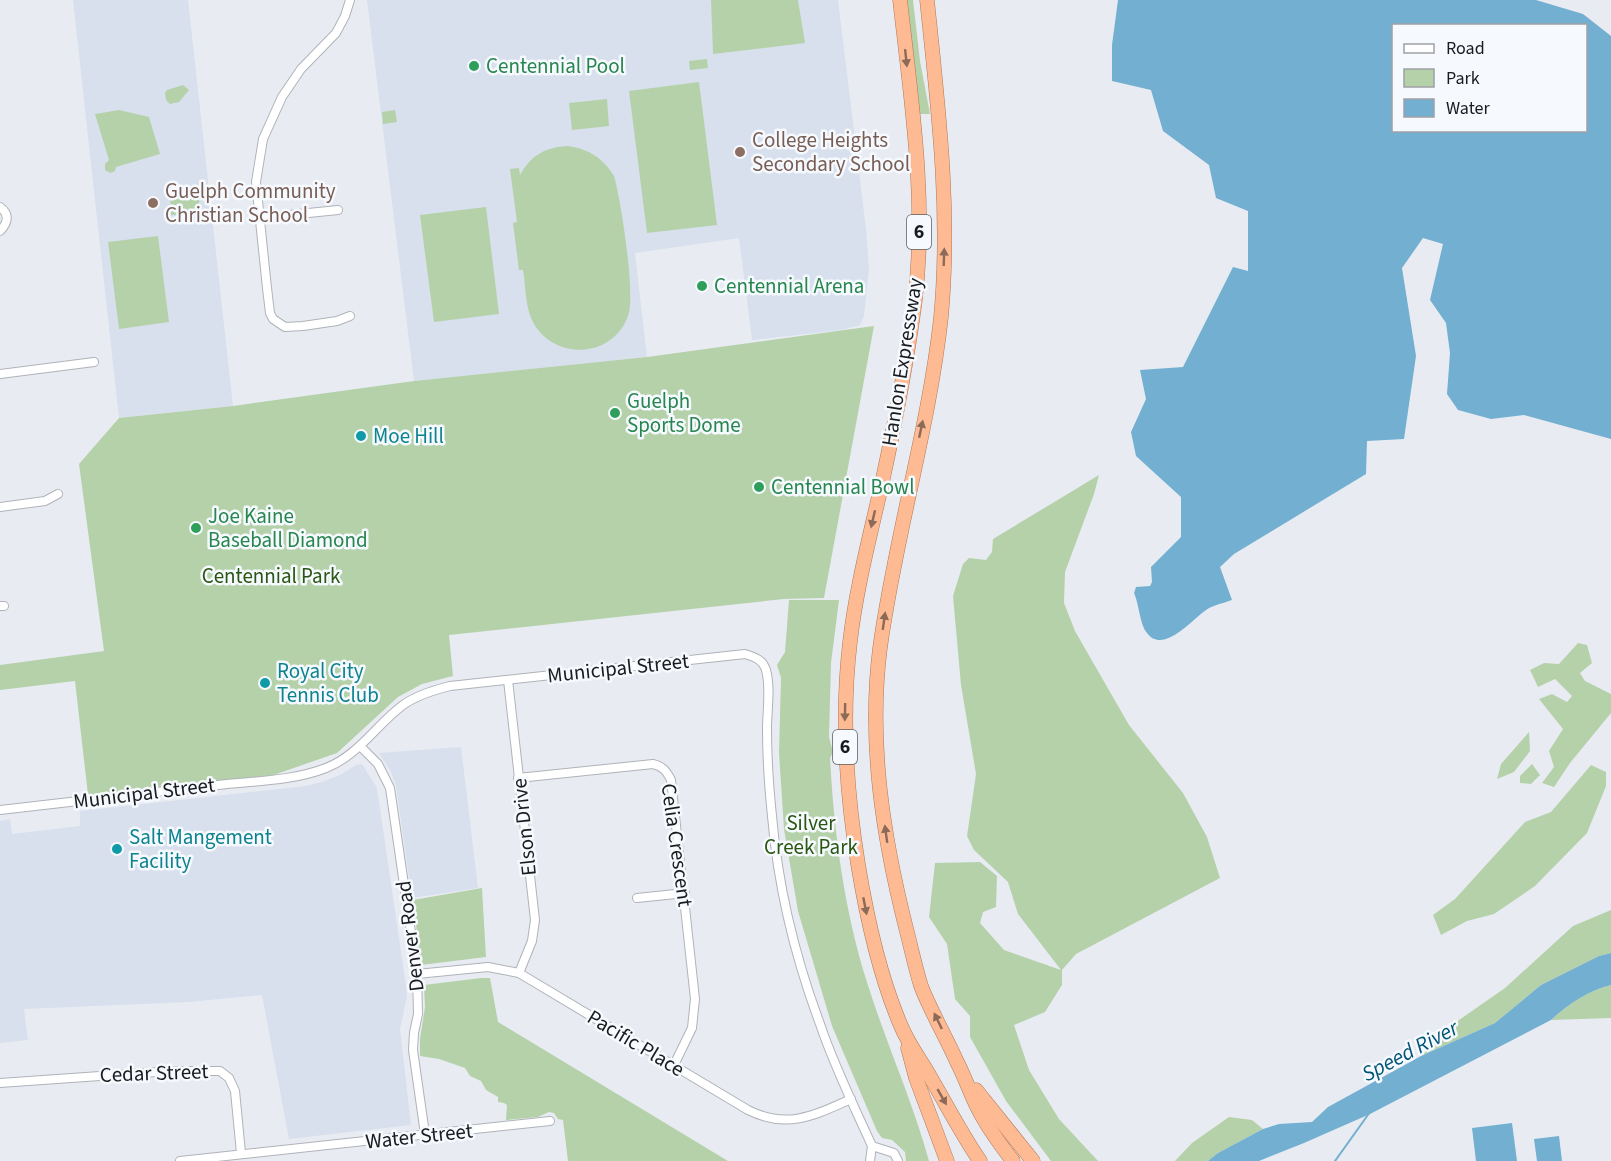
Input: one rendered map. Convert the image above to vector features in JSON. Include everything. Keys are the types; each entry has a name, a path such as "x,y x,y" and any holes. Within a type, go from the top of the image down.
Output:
{"highway":[{"name":"Hanlon Expressway","path":"900,0 918,176 916,279 899,394 882,482 864,557 850,640 845,733 850,814 867,914 881,971 902,1029 980,1161"},
{"name":"Hanlon Expressway","path":"927,0 943,148 946,214 943,283 931,382 896,548 881,641 876,713 877,752 885,834 892,874 921,986 981,1115 1013,1161"},
{"path":"902,1029 916,1078 947,1161"},
{"path":"963,1074 1033,1161"}],"street":[{"path":"350,0 336,33 293,79 270,121 261,144 256,172 268,296 273,319 285,327 337,321 350,316"},
{"path":"0,207 6,213 7,218 0,231"},
{"path":"259,218 338,210"},
{"path":"0,374 94,362"},
{"path":"0,507 45,501 58,494"},
{"name":"Municipal Street","path":"0,810 307,774 345,759 361,747 397,710 415,698 450,686 746,654 761,662 767,680 768,771 772,826 789,922 799,962 820,1024 872,1146"},
{"name":"Elson Drive","path":"508,680 535,920 532,941 519,973"},
{"name":"Denver Road","path":"361,747 378,764 390,788 417,974 418,1014 413,1050 425,1134"},
{"name":"Celia Crescent","path":"518,778 653,764 664,769 671,780 685,893 695,1010 689,1036 674,1065"},
{"path":"637,898 685,893"},
{"name":"Pacific Place","path":"417,974 488,967 519,973 748,1110 769,1118 789,1120 807,1117 852,1099"},
{"name":"Cedar Street","path":"0,1083 171,1071 220,1071 229,1078 235,1091 241,1153"},
{"name":"Water Street","path":"180,1161 550,1121"},
{"path":"870,1161 872,1146 894,1153 898,1161"}],"shaded area":[{"name":"Guelph Community Christian School","path":"73,0 188,0 233,406 119,418"},
{"path":"367,0 838,0 869,268 864,316 860,325 841,330 752,340 739,238 635,253 647,357 414,381"},
{"path":"461,747 478,888 412,898 396,786 391,772 379,753"},
{"path":"362,764 377,788 406,986 407,996 400,1029 411,1125 289,1139 262,995 189,1002 24,1009 28,1040 0,1043 0,821 10,819 12,834 80,826 80,811 306,786 322,782"}],"green space":[{"path":"711,0 798,0 805,43 713,54"},
{"path":"906,0 913,0 920,61 930,114 917,114"},
{"path":"707,59 708,68 690,70 689,61"},
{"path":"699,82 717,225 647,233 629,91"},
{"path":"183,85 189,90 179,102 170,104 166,100 167,90"},
{"path":"607,99 609,126 572,130 569,103"},
{"path":"119,110 149,117 160,154 116,167 115,171 110,173 105,170 105,164 109,160 95,114"},
{"path":"395,110 397,122 383,124 382,112"},
{"path":"568,146 595,155 614,176 624,225 629,269 630,305 628,316 621,330 610,340 597,347 584,350 569,349 556,344 544,336 534,324 527,305 523,270 519,270 513,223 517,222 510,169 519,168 520,175 529,162 540,153"},
{"path":"198,188 200,213 171,215 170,192"},
{"path":"486,207 499,314 434,322 420,215"},
{"path":"158,236 169,322 119,329 108,242"},
{"name":"Centennial Park","path":"874,326 824,598 784,599 449,635 453,676 422,684 398,697 337,753 242,786 88,795 75,681 0,690 0,665 104,651 79,464 119,418 233,406 414,381 647,357"},
{"path":"1099,475 1065,572 1064,603 1075,631 1129,725 1183,793 1207,837 1220,878 1076,954 1062,970 1062,985 1045,1012 1014,1025 1029,1070 1059,1119 1098,1161 1051,1161 1006,1101 970,1037 970,1016 955,999 947,944 929,917 935,863 980,862 997,876 996,907 983,912 980,923 1004,950 1061,970 1018,914 1008,882 974,850 967,836 976,774 961,685 953,596 963,564 969,558 986,560 992,552 993,539"},
{"name":"Silver Creek Park","path":"789,600 839,600 831,663 829,737 833,752 830,758 841,870 866,979 915,1115 929,1161 906,1161 905,1152 892,1140 882,1138 877,1131 832,1026 798,911 784,829 779,753 781,678 777,665 785,652"},
{"path":"1578,643 1587,645 1592,663 1580,673 1585,681 1611,694 1611,713 1570,763 1554,787 1542,783 1554,767 1549,751 1563,729 1539,699 1552,694 1567,702 1572,696 1555,679 1538,687 1530,670 1544,663 1559,664"},
{"path":"1529,732 1530,751 1514,772 1497,779 1501,764"},
{"path":"1532,764 1540,775 1531,784 1520,783 1520,776"},
{"path":"1591,765 1606,772 1606,786 1587,833 1535,886 1494,914 1467,921 1441,935 1433,915 1455,899 1525,822 1551,812"},
{"path":"482,888 486,957 421,965 413,900"},
{"path":"1611,910 1611,953 1599,956 1541,985 1495,1023 1421,1056 1441,1038 1442,1033 1449,1027 1505,988 1573,926"},
{"path":"490,978 498,1022 728,1161 568,1161 563,1120 558,1119 554,1113 506,1120 507,1105 498,1102 498,1097 486,1090 481,1081 470,1076 465,1068 439,1059 420,1056 425,1007 424,985"},
{"path":"1611,985 1611,1018 1551,1020 1579,999 1595,990"},
{"path":"1229,1117 1252,1120 1263,1129 1218,1153 1208,1161 1175,1161 1192,1143"}],"water":[{"path":"1118,0 1536,0 1583,14 1611,36 1611,439 1524,415 1491,419 1458,410 1447,394 1450,353 1446,323 1430,300 1443,244 1423,238 1402,268 1416,356 1404,439 1367,441 1366,474 1234,554 1220,567 1232,600 1209,608 1169,638 1154,639 1147,633 1141,620 1134,593 1136,587 1150,586 1151,567 1181,537 1181,497 1136,456 1131,432 1146,399 1140,370 1183,367 1233,267 1248,271 1248,211 1216,198 1209,165 1163,131 1151,90 1112,81 1112,45"},
{"path":"1611,953 1611,985 1587,994 1551,1020 1370,1114 1259,1161 1208,1161 1218,1153 1263,1129 1279,1124 1312,1122 1328,1107 1421,1056 1495,1023 1541,985 1599,956"},
{"path":"1512,1123 1517,1161 1476,1161 1472,1128"},
{"path":"1559,1136 1562,1161 1537,1161 1534,1139"}],"waterway":[{"path":"1335,1161 1370,1112"}],"place":[{"name":"Centennial Pool","path":"474,66"},
{"name":"College Heights Secondary School","path":"740,152"},
{"name":"Guelph Community Christian School","path":"153,203"},
{"name":"Centennial Arena","path":"702,286"},
{"name":"Guelph Sports Dome","path":"615,413"},
{"name":"Moe Hill","path":"361,436"},
{"name":"Centennial Bowl","path":"759,487"},
{"name":"Joe Kaine Baseball Diamond","path":"196,528"},
{"name":"Royal City Tennis Club","path":"265,683"},
{"name":"Salt Mangement Facility","path":"117,849"}],"water label":[{"name":"Speed River","path":"1410,1051"}]}
